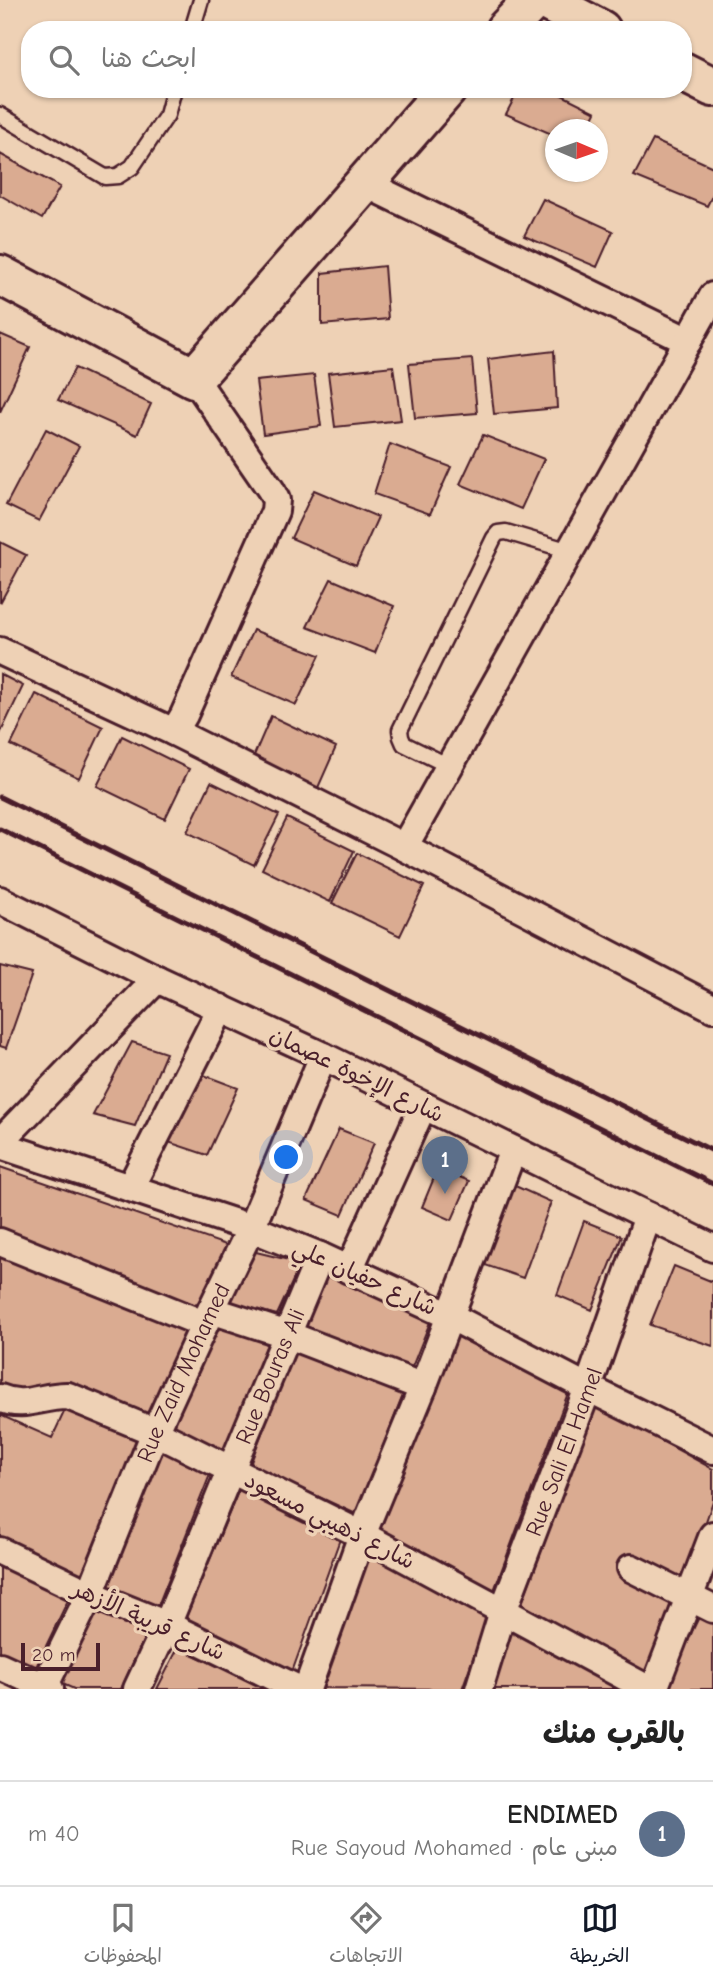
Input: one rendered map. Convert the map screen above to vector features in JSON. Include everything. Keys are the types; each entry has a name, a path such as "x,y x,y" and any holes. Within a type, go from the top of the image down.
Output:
{"street":[{"path":"514,21 534,0"},
{"path":"544,0 584,21"},
{"path":"692,76 713,87"},
{"path":"194,378 439,98"},
{"path":"364,183 688,341"},
{"path":"0,275 194,378 276,500 275,511 174,732"},
{"path":"404,847 713,296"},
{"path":"0,651 174,732 711,1003"},
{"name":"شارع الإخوة عصمان","path":"2,908 323,1056 713,1248"},
{"path":"0,1143 156,979"},
{"path":"130,1188 221,1009"},
{"name":"Rue Zaid Mohamed","path":"45,1688 90,1594 155,1432 251,1228 323,1056"},
{"path":"349,1270 423,1106"},
{"name":"شارع حفيان علي","path":"0,1143 251,1228 320,1256 450,1315 713,1450"},
{"path":"307,1689 362,1535 423,1387 513,1150"},
{"name":"Rue Sali El Hamel","path":"479,1689 503,1611 588,1388 648,1216"},
{"path":"0,1242 207,1317 288,1335 423,1387"},
{"name":"Rue Bouras Ali","path":"137,1689 167,1625 320,1256"},
{"name":"شارع ذهيبي مسعود","path":"0,1398 19,1403 53,1395 68,1396 155,1432 362,1535 648,1689"},
{"path":"654,1689 701,1603 713,1535"},
{"name":"شارع قريبة الأزهر","path":"0,1551 90,1594 167,1625 298,1689"},
{"path":"631,1568 701,1603"},
{"path":"0,1667 45,1688"}],"lane":[{"path":"195,21 201,0"},
{"path":"0,116 105,177 118,176 132,167 167,115 172,98"},
{"path":"449,766 404,744 400,730 494,538 498,533 506,532 570,551"}],"building":[{"path":"514,98 568,98 596,112 592,119 545,119 545,131 506,114"},
{"path":"653,140 713,167 713,194 707,206 634,176"},
{"path":"0,154 60,187 42,219 0,195"},
{"path":"543,199 613,231 597,267 524,236"},
{"path":"384,266 388,319 322,325 322,273"},
{"path":"0,334 30,347 0,412"},
{"path":"554,351 557,408 494,414 488,359"},
{"path":"472,359 477,413 415,418 409,364"},
{"path":"393,366 401,420 335,427 328,373"},
{"path":"75,368 151,404 137,435 58,400"},
{"path":"314,375 321,426 263,434 256,381"},
{"path":"46,429 79,446 39,521 6,505"},
{"path":"483,435 544,459 521,509 460,484"},
{"path":"390,444 451,467 430,514 374,494"},
{"path":"314,490 378,517 356,566 291,538"},
{"path":"0,542 26,555 0,603"},
{"path":"331,579 394,606 375,653 307,627"},
{"path":"253,630 320,655 296,705 231,677"},
{"path":"0,674 23,686 0,734"},
{"path":"36,694 103,727 79,778 11,745"},
{"path":"271,716 336,747 317,790 252,760"},
{"path":"122,736 189,769 165,819 97,786"},
{"path":"211,782 279,815 254,865 187,832"},
{"path":"287,818 354,851 330,902 262,869"},
{"path":"357,853 424,886 400,936 332,903"},
{"path":"0,966 32,974 6,1048 0,1046"},
{"path":"132,1042 166,1053 135,1126 93,1115"},
{"path":"201,1074 238,1088 207,1155 168,1142"},
{"path":"339,1129 374,1143 342,1215 306,1200"},
{"path":"0,1167 229,1246 202,1309 0,1235"},
{"path":"438,1168 469,1181 452,1220 422,1207"},
{"path":"513,1185 551,1202 523,1278 485,1265"},
{"path":"584,1221 622,1236 592,1310 557,1295"},
{"path":"252,1251 301,1263 277,1315 228,1302"},
{"path":"0,1256 190,1330 152,1420 0,1388"},
{"path":"674,1266 713,1282 713,1346 650,1325"},
{"path":"321,1275 355,1285 430,1322 412,1367 298,1327"},
{"path":"221,1323 270,1337 224,1453 170,1429"},
{"path":"459,1333 568,1393 493,1593 377,1531"},
{"path":"294,1347 405,1390 356,1514 250,1465"},
{"path":"596,1405 713,1469 713,1501 684,1585 626,1555 620,1568 675,1601 648,1676 520,1608"},
{"path":"65,1410 107,1422 142,1440 81,1575 0,1537 0,1415 52,1438"},
{"path":"159,1449 211,1472 157,1608 102,1585"},
{"path":"240,1487 340,1539 292,1672 184,1622"},
{"path":"369,1554 488,1616 462,1689 317,1688"},
{"path":"0,1563 70,1596 35,1669 0,1653"},
{"path":"93,1609 148,1630 121,1689 74,1689 58,1682"},
{"path":"701,1613 713,1619 713,1689 664,1689"},
{"path":"512,1631 620,1689 490,1689"},
{"path":"178,1648 269,1689 157,1689"}],"railway":[{"path":"0,797 713,1151"},
{"path":"0,829 713,1184"}],"place":[{"name":"ENDIMED","path":"445,1194"}]}
